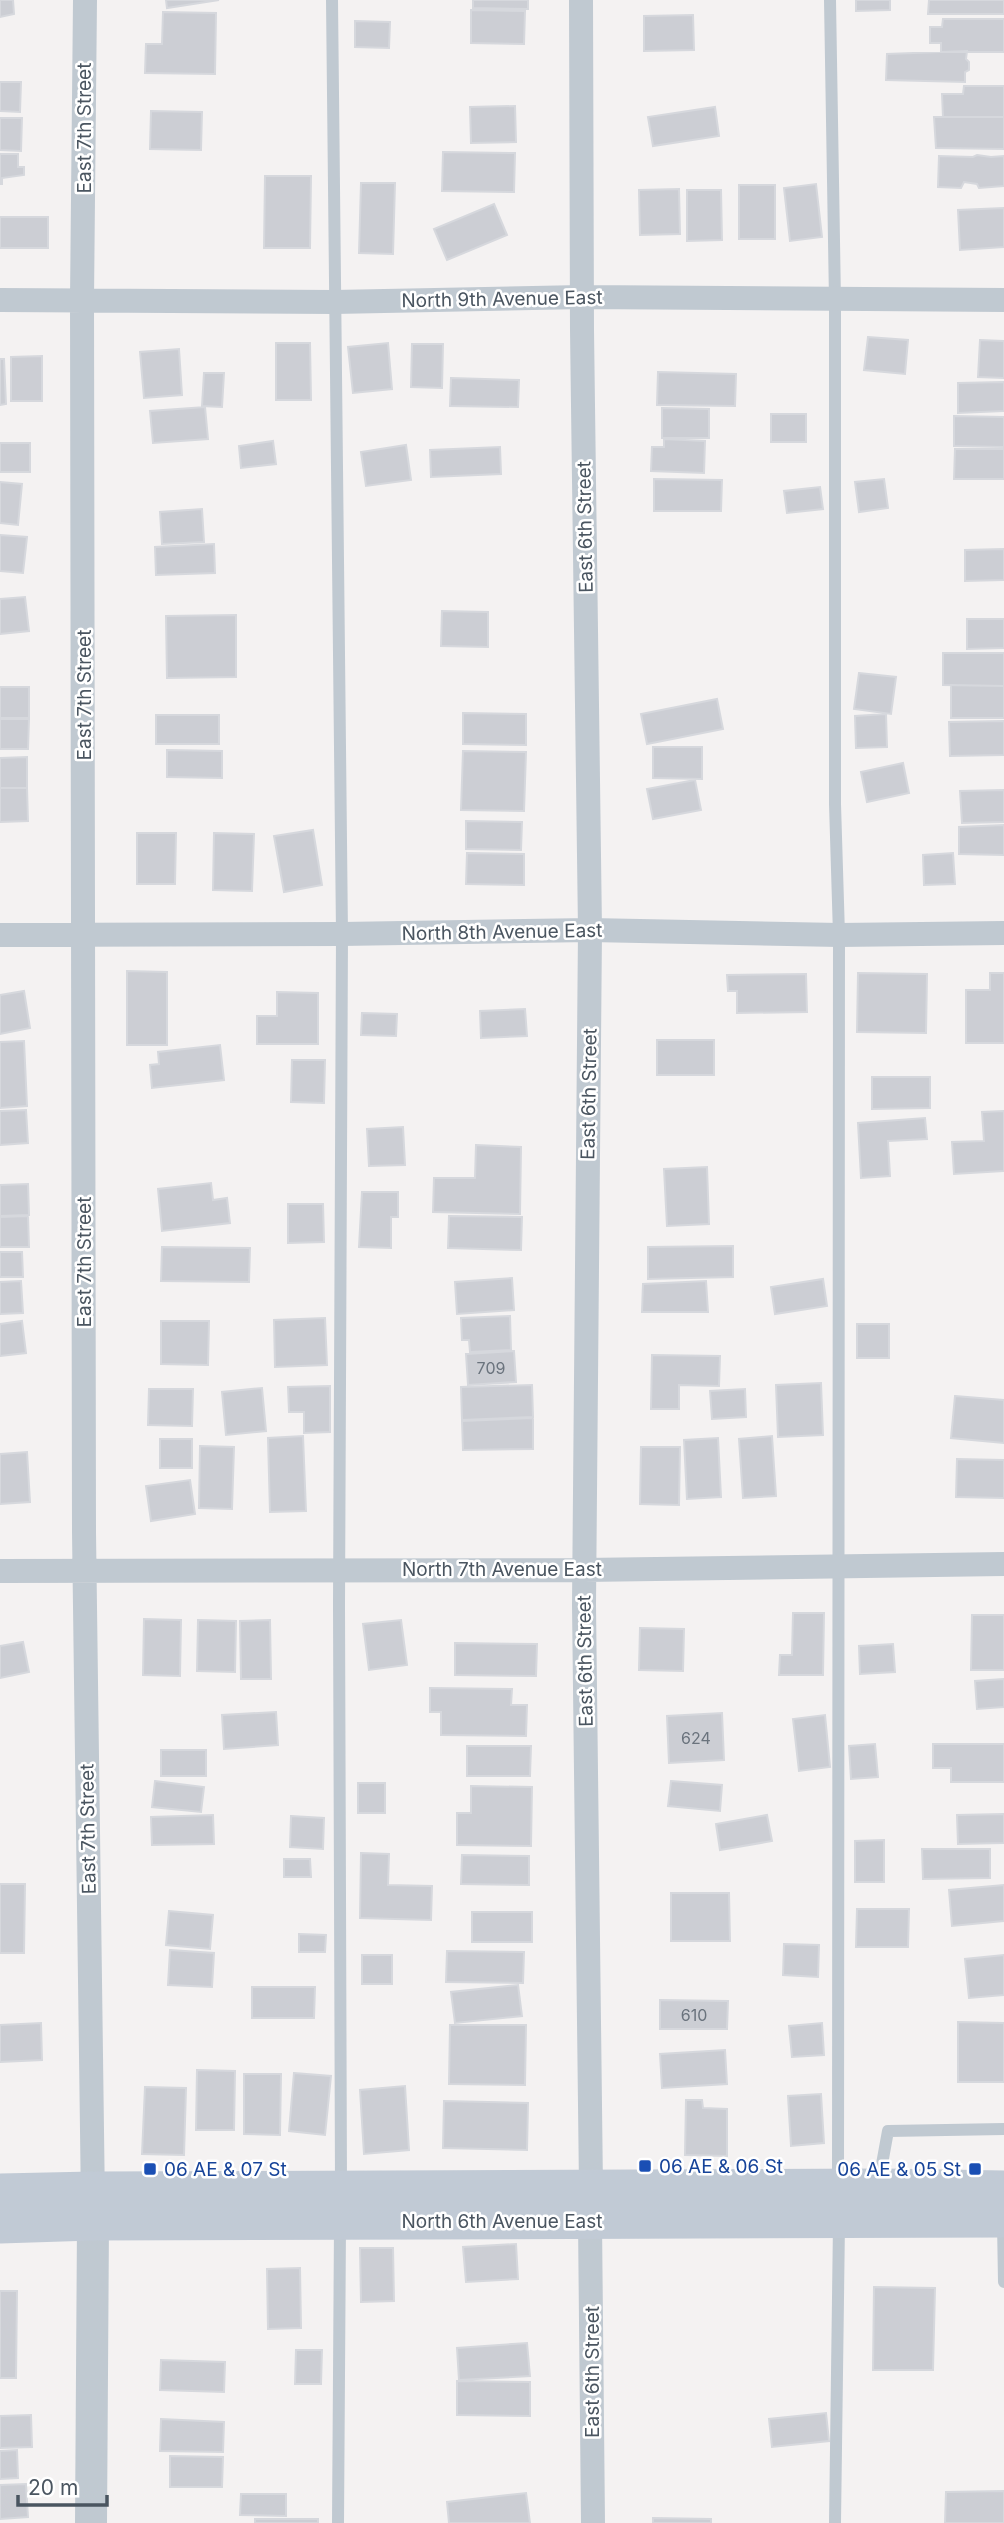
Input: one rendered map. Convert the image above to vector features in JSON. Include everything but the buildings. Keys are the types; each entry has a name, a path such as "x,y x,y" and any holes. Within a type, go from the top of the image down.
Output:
{"main road":[{"name":"North 6th Avenue East","path":"839,2203 885,2186 1004,2188"},
{"name":"North 6th Avenue East","path":"0,2192 93,2206 839,2203 1004,2220"},
{"name":"North 6th Avenue East","path":"0,2226 93,2206"}],"street":[{"name":"East 7th Street","path":"85,0 82,299 84,1572 93,2206 91,2523"},
{"name":"East 6th Street","path":"581,0 590,930 584,1570 593,2523"},
{"name":"North 9th Avenue East","path":"0,300 1004,300"},
{"name":"North 8th Avenue East","path":"0,935 590,930 839,935 1004,933"},
{"name":"North 7th Avenue East","path":"0,1571 584,1570 1004,1564"}],"lane":[{"path":"331,0 342,934 339,1569 341,2205 338,2523"},
{"path":"830,0 835,301 835,804 839,935 839,2203 835,2523"},
{"path":"885,2186 883,2164 888,2131 1004,2129"},
{"path":"1004,2220 1004,2282"}],"place":[{"name":"06 AE & 06 St","path":"645,2166"},
{"name":"06 AE & 07 St","path":"150,2169"},
{"name":"06 AE & 05 St","path":"975,2169"}]}
